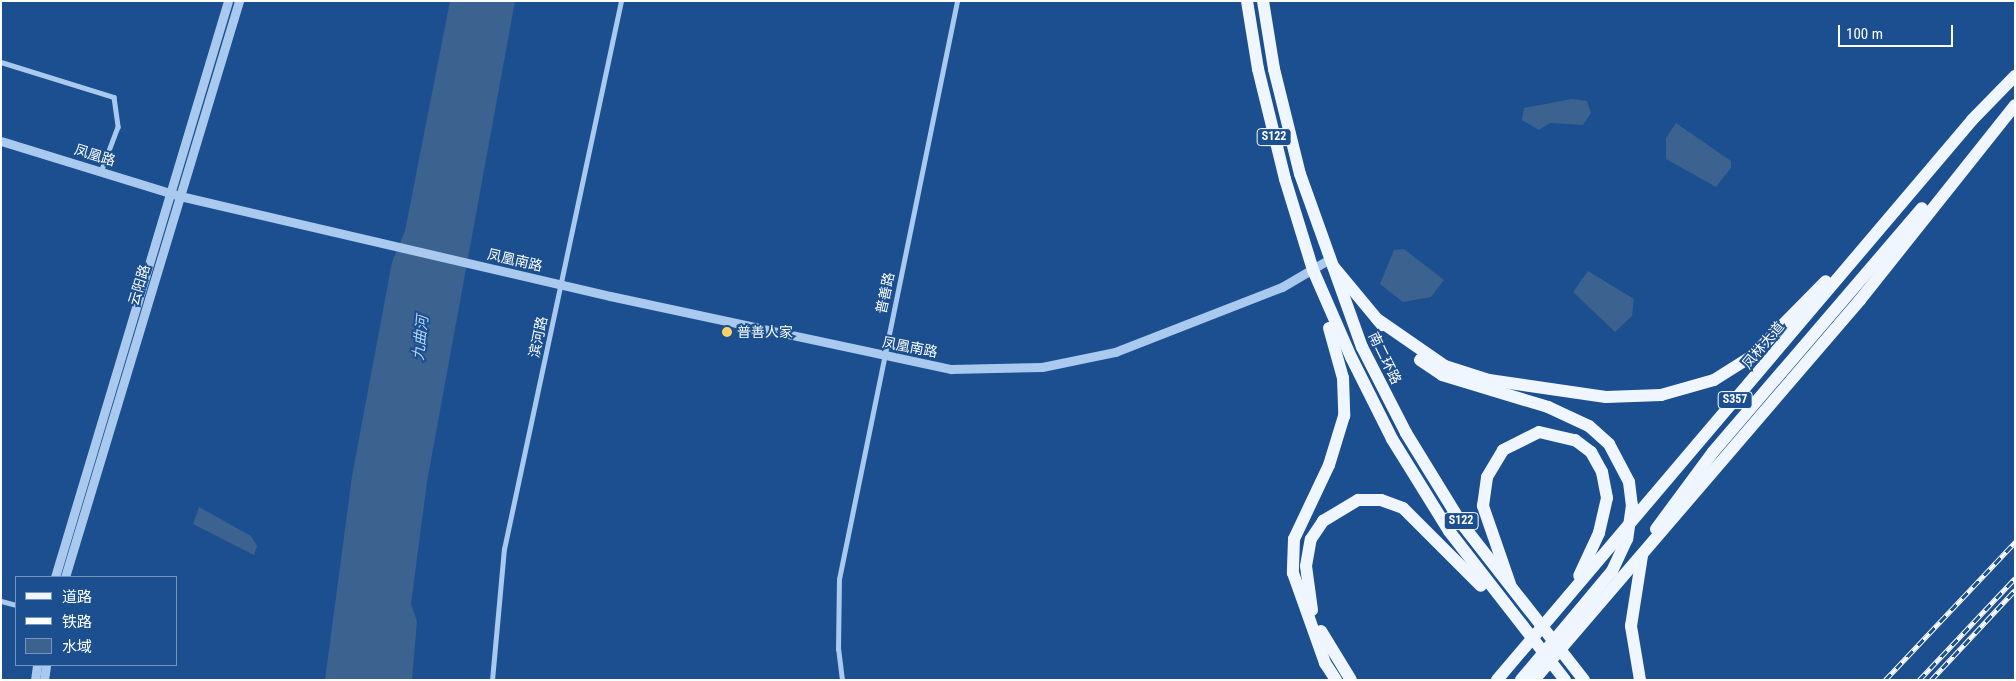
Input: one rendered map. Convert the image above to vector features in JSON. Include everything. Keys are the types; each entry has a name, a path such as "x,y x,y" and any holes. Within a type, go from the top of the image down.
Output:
{"main road":[{"name":"S122","path":"1247,1 1271,126 1313,270 1351,356 1392,439 1449,531 1508,611 1565,680"},
{"name":"南二环路","path":"1263,1 1287,124 1328,260 1362,347 1416,450 1462,524 1515,595 1584,680"},
{"name":"凤林大道","path":"1497,680 1972,120 2015,76"},
{"name":"S357","path":"1534,680 1860,300 1992,130 2015,105"},
{"path":"1328,260 1401,347 1442,375 1488,385 1552,390 1606,397 1661,395 1714,380 1752,356 1789,320 1972,120"},
{"path":"1640,680 1631,626 1641,557 1666,512 1850,288 1992,130"},
{"path":"1313,270 1343,378 1344,416 1329,465 1294,539 1293,573 1325,663 1336,680"},
{"path":"1488,385 1548,407 1589,426 1609,444 1620,462 1632,505 1627,539 1612,571 1522,680"},
{"path":"1515,595 1483,506 1487,478 1503,450 1539,432 1558,434 1591,452 1602,472 1606,498 1589,558 1565,601"},
{"path":"1351,680 1325,643 1310,603 1306,566 1310,539 1323,521 1358,500 1381,500 1403,508 1508,611"}],"street":[{"name":"云阳路","path":"65,576 175,195 228,1"},
{"name":"云阳路","path":"55,576 175,195 239,1"},
{"name":"滨河路","path":"492,680 504,549 621,1"},
{"name":"普善路","path":"842,680 838,649 839,579 957,1"},
{"path":"1,62 114,97 118,126 101,172"},
{"name":"凤凰路","path":"1,141 175,195"},
{"name":"凤凰南路","path":"175,195 390,244 475,266 951,369 1042,367 1115,352 1313,270 1328,260"},
{"path":"1,601 15,605"},
{"path":"35,680 37,666"},
{"path":"44,680 46,666"}],"water":[{"name":"九曲河","path":"450,1 515,1 427,482 411,604 417,621 412,680 325,680 352,476 392,262 405,231"},
{"path":"1572,99 1587,101 1591,113 1583,125 1550,123 1539,130 1522,120 1524,108"},
{"path":"1676,123 1731,161 1731,168 1716,187 1666,159 1666,138"},
{"path":"1404,249 1444,280 1431,297 1403,302 1380,284 1394,250"},
{"path":"1588,271 1634,299 1632,316 1615,332 1573,292"},
{"path":"199,507 251,536 257,546 254,555 193,524"}],"railway":[{"path":"1885,680 2015,542"},
{"path":"1919,680 2015,578"},
{"path":"1931,680 2015,590"}],"place":[{"name":"普善人家","path":"727,332"}]}
